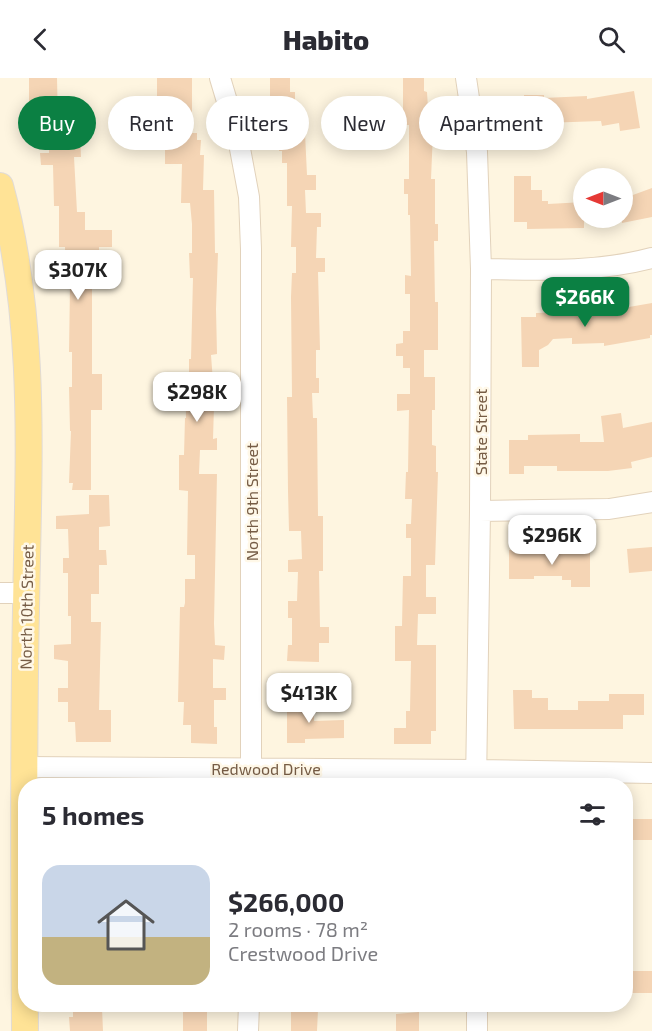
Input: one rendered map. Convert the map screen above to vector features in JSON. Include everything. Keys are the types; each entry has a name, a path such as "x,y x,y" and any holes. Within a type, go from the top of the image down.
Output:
{"main road":[{"name":"North 10th Street","path":"0,186 19,270 27,345 23,778"},
{"name":"North 10th Street","path":"25,1012 25,1031"}],"street":[{"name":"North 9th Street","path":"220,78 238,138 249,197 252,777"},
{"name":"State Street","path":"466,78 477,152 481,269 476,778"},
{"path":"481,269 568,271 652,258"},
{"path":"480,512 609,508 652,502"},
{"path":"0,593 26,593"},
{"name":"Redwood Drive","path":"23,767 252,777 476,778 652,773"},
{"path":"248,1031 249,1012"},
{"path":"477,1012 477,1031"}],"building":[{"path":"29,78 57,78 57,96 29,96"},
{"path":"157,78 192,78 192,96 157,96"},
{"path":"270,78 290,78 290,92 295,92 295,96 270,96"},
{"path":"403,78 424,78 424,91 427,92 427,96 419,96 419,150 432,150 431,179 435,179 435,224 438,224 438,241 434,241 438,350 424,350 424,377 435,377 432,445 436,446 436,472 438,472 435,565 426,565 426,597 436,597 436,614 418,614 417,645 436,645 436,731 431,731 431,744 394,744 394,728 406,728 406,711 410,711 411,661 395,661 395,626 402,626 403,576 411,576 411,538 406,538 406,524 411,524 412,499 405,499 409,410 397,411 397,394 410,394 410,368 403,368 403,356 396,356 396,344 403,343 403,331 410,331 410,294 405,294 405,275 411,276 410,215 408,215 408,194 404,194 404,179 409,179 409,125 407,125 407,96 403,96"},
{"path":"634,91 640,128 620,131 619,123 602,126 601,121 564,122 564,97 587,96 587,99"},
{"path":"194,133 197,133 197,140 201,140 200,155 204,155 203,190 214,190 215,253 218,253 217,354 211,355 214,395 217,394 217,406 214,406 213,439 217,438 217,450 200,450 199,474 217,474 214,624 215,645 225,646 224,660 213,659 213,688 226,688 226,700 214,700 214,727 217,727 217,744 191,743 191,725 183,725 184,702 178,702 180,607 184,607 185,603 185,579 195,579 195,555 187,555 188,491 179,490 179,455 184,455 186,418 185,372 189,372 189,359 191,359 193,278 190,278 189,253 192,253 192,224 190,203 181,203 182,164 165,164 165,150 194,150"},
{"path":"49,150 81,150 81,157 74,157 77,212 85,212 85,230 112,230 112,247 99,247 99,287 92,287 92,374 102,374 102,410 91,410 91,490 72,490 73,483 69,483 71,431 69,387 72,387 72,352 69,352 70,286 66,286 65,247 59,247 59,206 54,206 53,165 41,165 40,153 49,153"},
{"path":"306,150 307,175 316,175 316,190 305,190 306,213 321,213 321,227 317,227 316,258 325,258 325,272 318,272 320,350 316,350 316,378 319,378 319,393 312,393 313,418 317,418 318,516 323,516 323,571 319,571 320,627 329,627 329,643 319,643 319,662 287,661 288,645 292,645 292,618 288,618 288,601 297,601 298,572 288,572 288,560 302,559 301,531 289,531 288,491 287,397 292,397 291,297 292,273 296,273 296,247 291,247 292,206 287,206 287,163 282,163 282,151 279,151"},
{"path":"514,176 531,176 531,190 542,190 542,201 548,201 548,204 573,203 573,228 584,228 527,229 527,222 514,222"},
{"path":"652,188 652,217 633,221 633,195"},
{"path":"627,298 629,307 652,303 652,335 650,338 604,346 604,343 572,344 572,338 553,339 539,350 539,367 522,367 521,317 536,317 536,313 615,310 613,300"},
{"path":"621,413 623,428 652,422 652,457 631,462 632,468 608,471 557,471 557,466 524,466 524,474 509,474 509,440 528,440 528,435 580,434 580,442 604,442 601,416"},
{"path":"89,495 109,495 110,526 99,527 99,550 106,550 107,565 99,565 99,594 91,594 91,622 101,622 99,710 111,710 111,742 76,742 75,722 68,722 68,702 58,702 58,688 68,688 68,661 54,659 54,645 71,644 71,616 68,616 68,573 63,573 63,558 69,558 68,529 56,529 56,516 89,514"},
{"path":"652,547 652,571 629,573 627,549"},
{"path":"509,550 526,550 526,552 590,550 590,587 571,587 571,580 562,580 562,576 509,579"},
{"path":"513,690 532,690 532,698 548,698 548,710 578,710 578,701 609,701 609,694 644,694 644,715 623,715 623,729 514,729"},
{"path":"287,700 310,700 310,704 314,704 314,721 344,720 344,738 305,739 305,743 287,743"},
{"path":"633,819 652,819 652,840 633,840"},
{"path":"633,971 652,971 652,993 633,993"},
{"path":"73,1012 102,1012 103,1031 70,1031 69,1017 73,1017"},
{"path":"183,1012 207,1012 207,1031 183,1031"},
{"path":"291,1012 318,1012 317,1031 291,1031"},
{"path":"419,1012 419,1031 396,1031 396,1014"}]}
